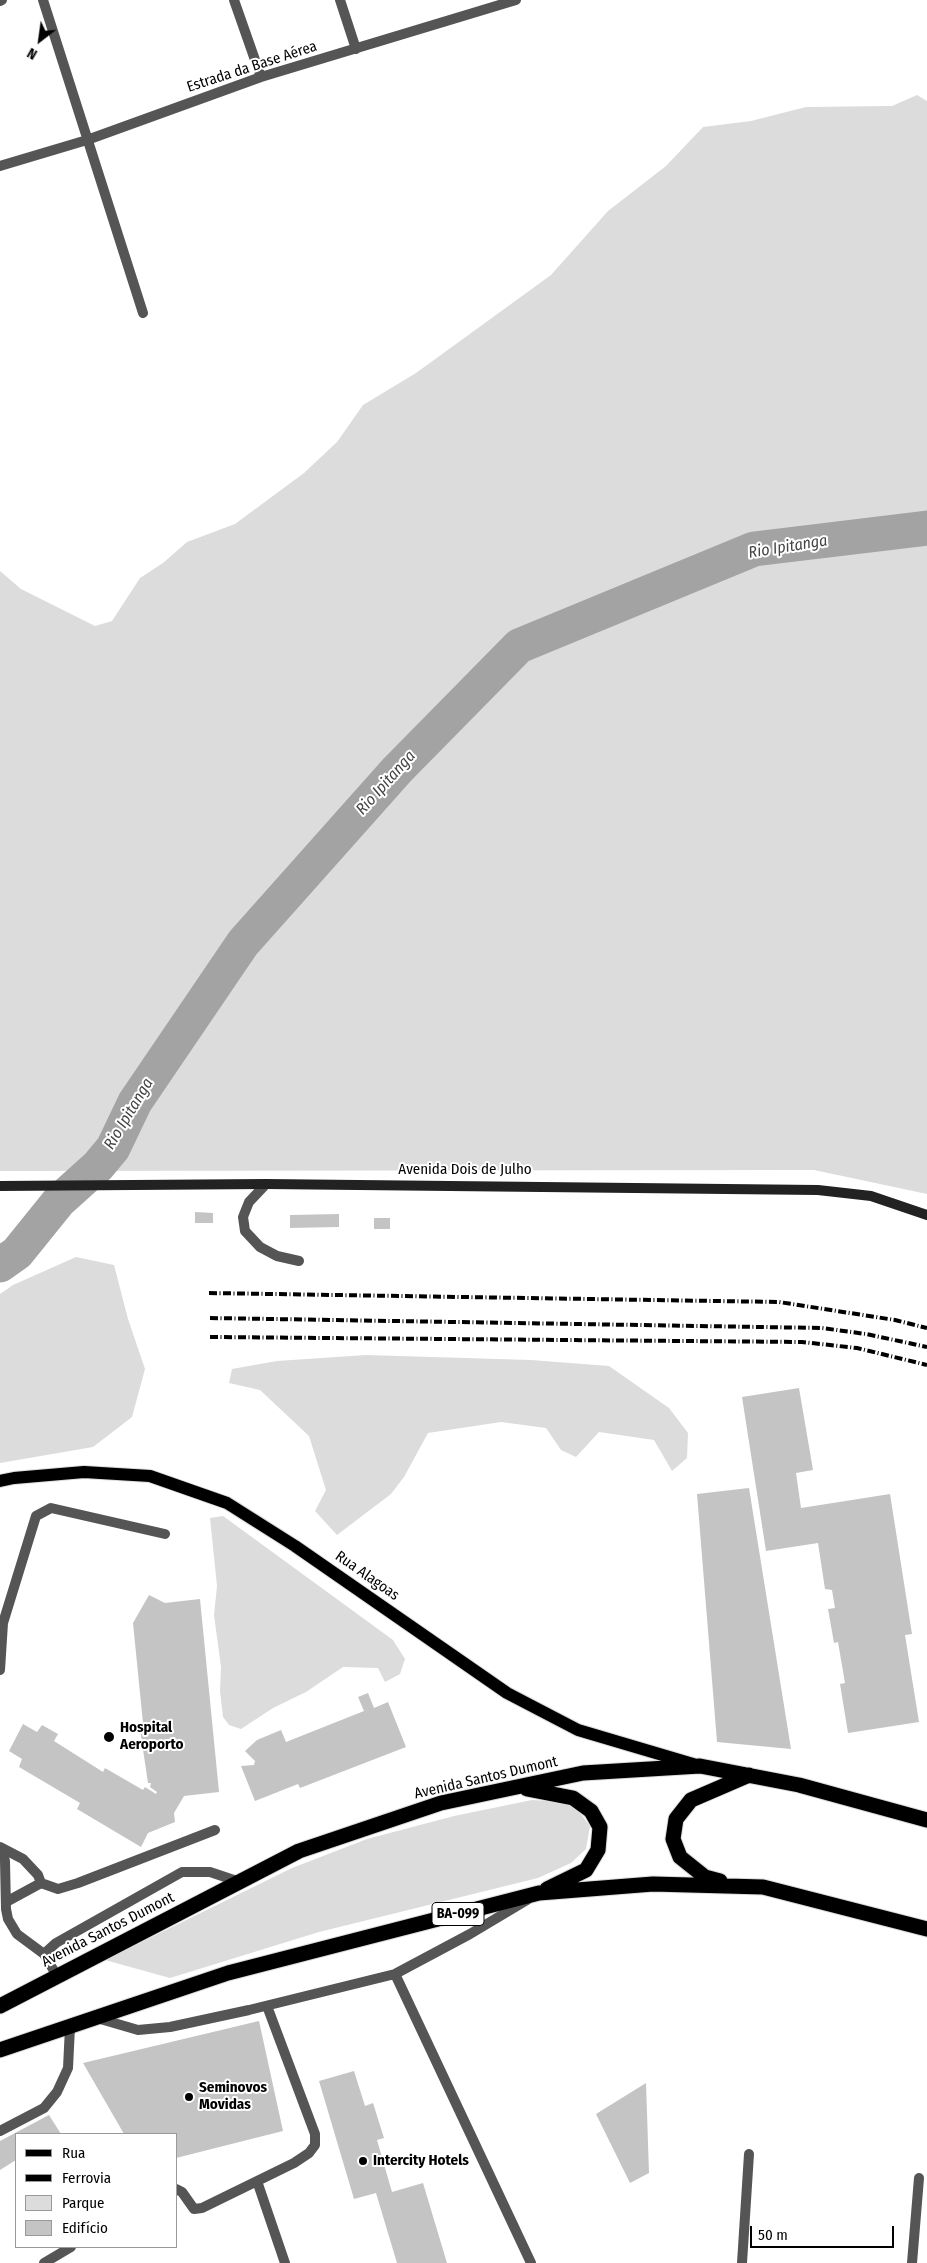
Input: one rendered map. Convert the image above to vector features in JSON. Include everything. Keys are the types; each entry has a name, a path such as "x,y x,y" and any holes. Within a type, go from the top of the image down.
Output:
{"highway":[{"name":"Avenida Santos Dumont","path":"0,2006 299,1851 441,1803 583,1773 700,1766 799,1785 927,1820"},
{"path":"750,1775 691,1800 676,1819 672,1839 680,1857 705,1877 763,1887"},
{"path":"511,1789 542,1791 572,1798 591,1811 600,1827 598,1850 586,1870 539,1893"},
{"name":"BA-099","path":"0,2050 228,1973 539,1893 653,1884 763,1887 898,1920 927,1929"}],"main road":[{"name":"Rua Alagoas","path":"0,1481 84,1472 150,1476 227,1503 295,1546 507,1693 578,1730 700,1766"}],"street":[{"path":"43,0 143,313"},
{"path":"234,0 261,77"},
{"path":"340,0 356,49"},
{"name":"Estrada da Base Aérea","path":"0,166 87,140 261,77 356,49 490,4 516,0"},
{"name":"Avenida Dois de Julho","path":"5,1186 148,1183 818,1190 871,1196 927,1214"},
{"path":"266,1184 249,1202 243,1217 245,1232 260,1247 277,1256 299,1261"},
{"path":"0,1670 4,1623 36,1516 51,1508 165,1534"},
{"path":"6,1902 41,1883 58,1889 78,1883 215,1830"},
{"path":"0,1847 23,1859 38,1875 41,1883"},
{"path":"0,1847 5,1861 8,1919 17,1934 44,1954 57,1976"},
{"path":"44,1954 56,1943 182,1872 210,1872 240,1882"},
{"path":"96,2018 138,2030 170,2027 267,2006 395,1974 470,1934 539,1893"},
{"path":"395,1974 531,2263"},
{"path":"178,2190 182,2192 194,2209 202,2208 294,2163 315,2145 315,2134 267,2006"},
{"path":"0,2131 44,2108 58,2092 68,2068 70,2027"},
{"path":"742,2263 749,2154"},
{"path":"912,2263 919,2178"},
{"path":"257,2181 284,2263"},
{"path":"44,2263 68,2248"}],"green space":[{"path":"917,95 927,101 927,1194 814,1170 0,1171 0,571 21,589 95,626 112,621 140,578 163,563 187,542 235,524 304,473 337,442 363,405 416,373 551,275 608,211 666,166 703,127 751,121 806,107 892,106"},
{"path":"76,1257 114,1265 128,1319 145,1369 132,1417 93,1447 0,1463 0,1294 13,1285"},
{"path":"366,1355 531,1360 609,1366 669,1408 688,1433 687,1458 672,1471 654,1440 599,1432 576,1457 561,1450 546,1428 501,1422 428,1433 404,1477 391,1494 337,1535 315,1511 326,1490 309,1436 260,1390 229,1383 232,1369 277,1361"},
{"path":"223,1516 393,1640 405,1659 400,1674 385,1682 378,1668 343,1667 306,1692 273,1708 241,1729 229,1725 223,1717 220,1691 221,1667 214,1615 217,1586 210,1518"},
{"path":"532,1800 563,1802 579,1812 590,1826 586,1849 571,1863 538,1878 319,1932 170,1978 105,1960 292,1868 367,1839 454,1816"}],"building":[{"path":"195,1212 213,1213 213,1223 195,1223"},
{"path":"339,1214 339,1227 290,1228 290,1215"},
{"path":"374,1218 390,1218 390,1229 374,1229"},
{"path":"799,1388 813,1470 796,1473 801,1508 890,1494 912,1634 905,1635 919,1722 848,1733 840,1684 845,1683 838,1642 834,1643 828,1609 835,1608 832,1590 825,1589 818,1543 766,1551 742,1397"},
{"path":"749,1488 791,1749 717,1742 697,1494"},
{"path":"149,1595 165,1603 200,1599 219,1792 184,1796 174,1813 175,1822 148,1833 141,1847 77,1809 80,1803 19,1767 22,1759 9,1751 23,1724 37,1732 42,1725 58,1734 54,1741 103,1772 105,1768 143,1790 145,1787 156,1794 157,1792 150,1787 151,1783 148,1783 139,1723 143,1723 133,1623"},
{"path":"368,1693 374,1708 388,1702 406,1747 300,1788 298,1784 255,1801 241,1766 254,1765 255,1761 245,1751 257,1740 281,1730 286,1742 364,1711 358,1697"},
{"name":"Seminovos Movidas","path":"259,2021 283,2131 178,2157 178,2133 123,2133 83,2063"},
{"name":"Intercity Hotels","path":"354,2071 365,2106 373,2103 384,2138 377,2140 392,2192 423,2183 447,2263 397,2263 376,2193 354,2199 319,2081"},
{"path":"646,2083 649,2173 630,2183 596,2114"},
{"path":"49,2115 60,2133 15,2133"},
{"path":"15,2133 15,2161 0,2170 0,2141"}],"waterway":[{"name":"Rio Ipitanga","path":"0,1265 17,1253 59,1201 98,1166 113,1148 135,1102 243,943 397,770 519,646 754,549 927,528"}],"railway":[{"path":"209,1293 779,1302 895,1320 927,1328"},
{"path":"210,1318 822,1328 866,1334 927,1347"},
{"path":"210,1337 802,1342 857,1348 927,1365"}],"place":[{"name":"Hospital Aeroporto","path":"109,1737"},
{"name":"Seminovos Movidas","path":"189,2097"},
{"name":"Intercity Hotels","path":"363,2161"}]}
